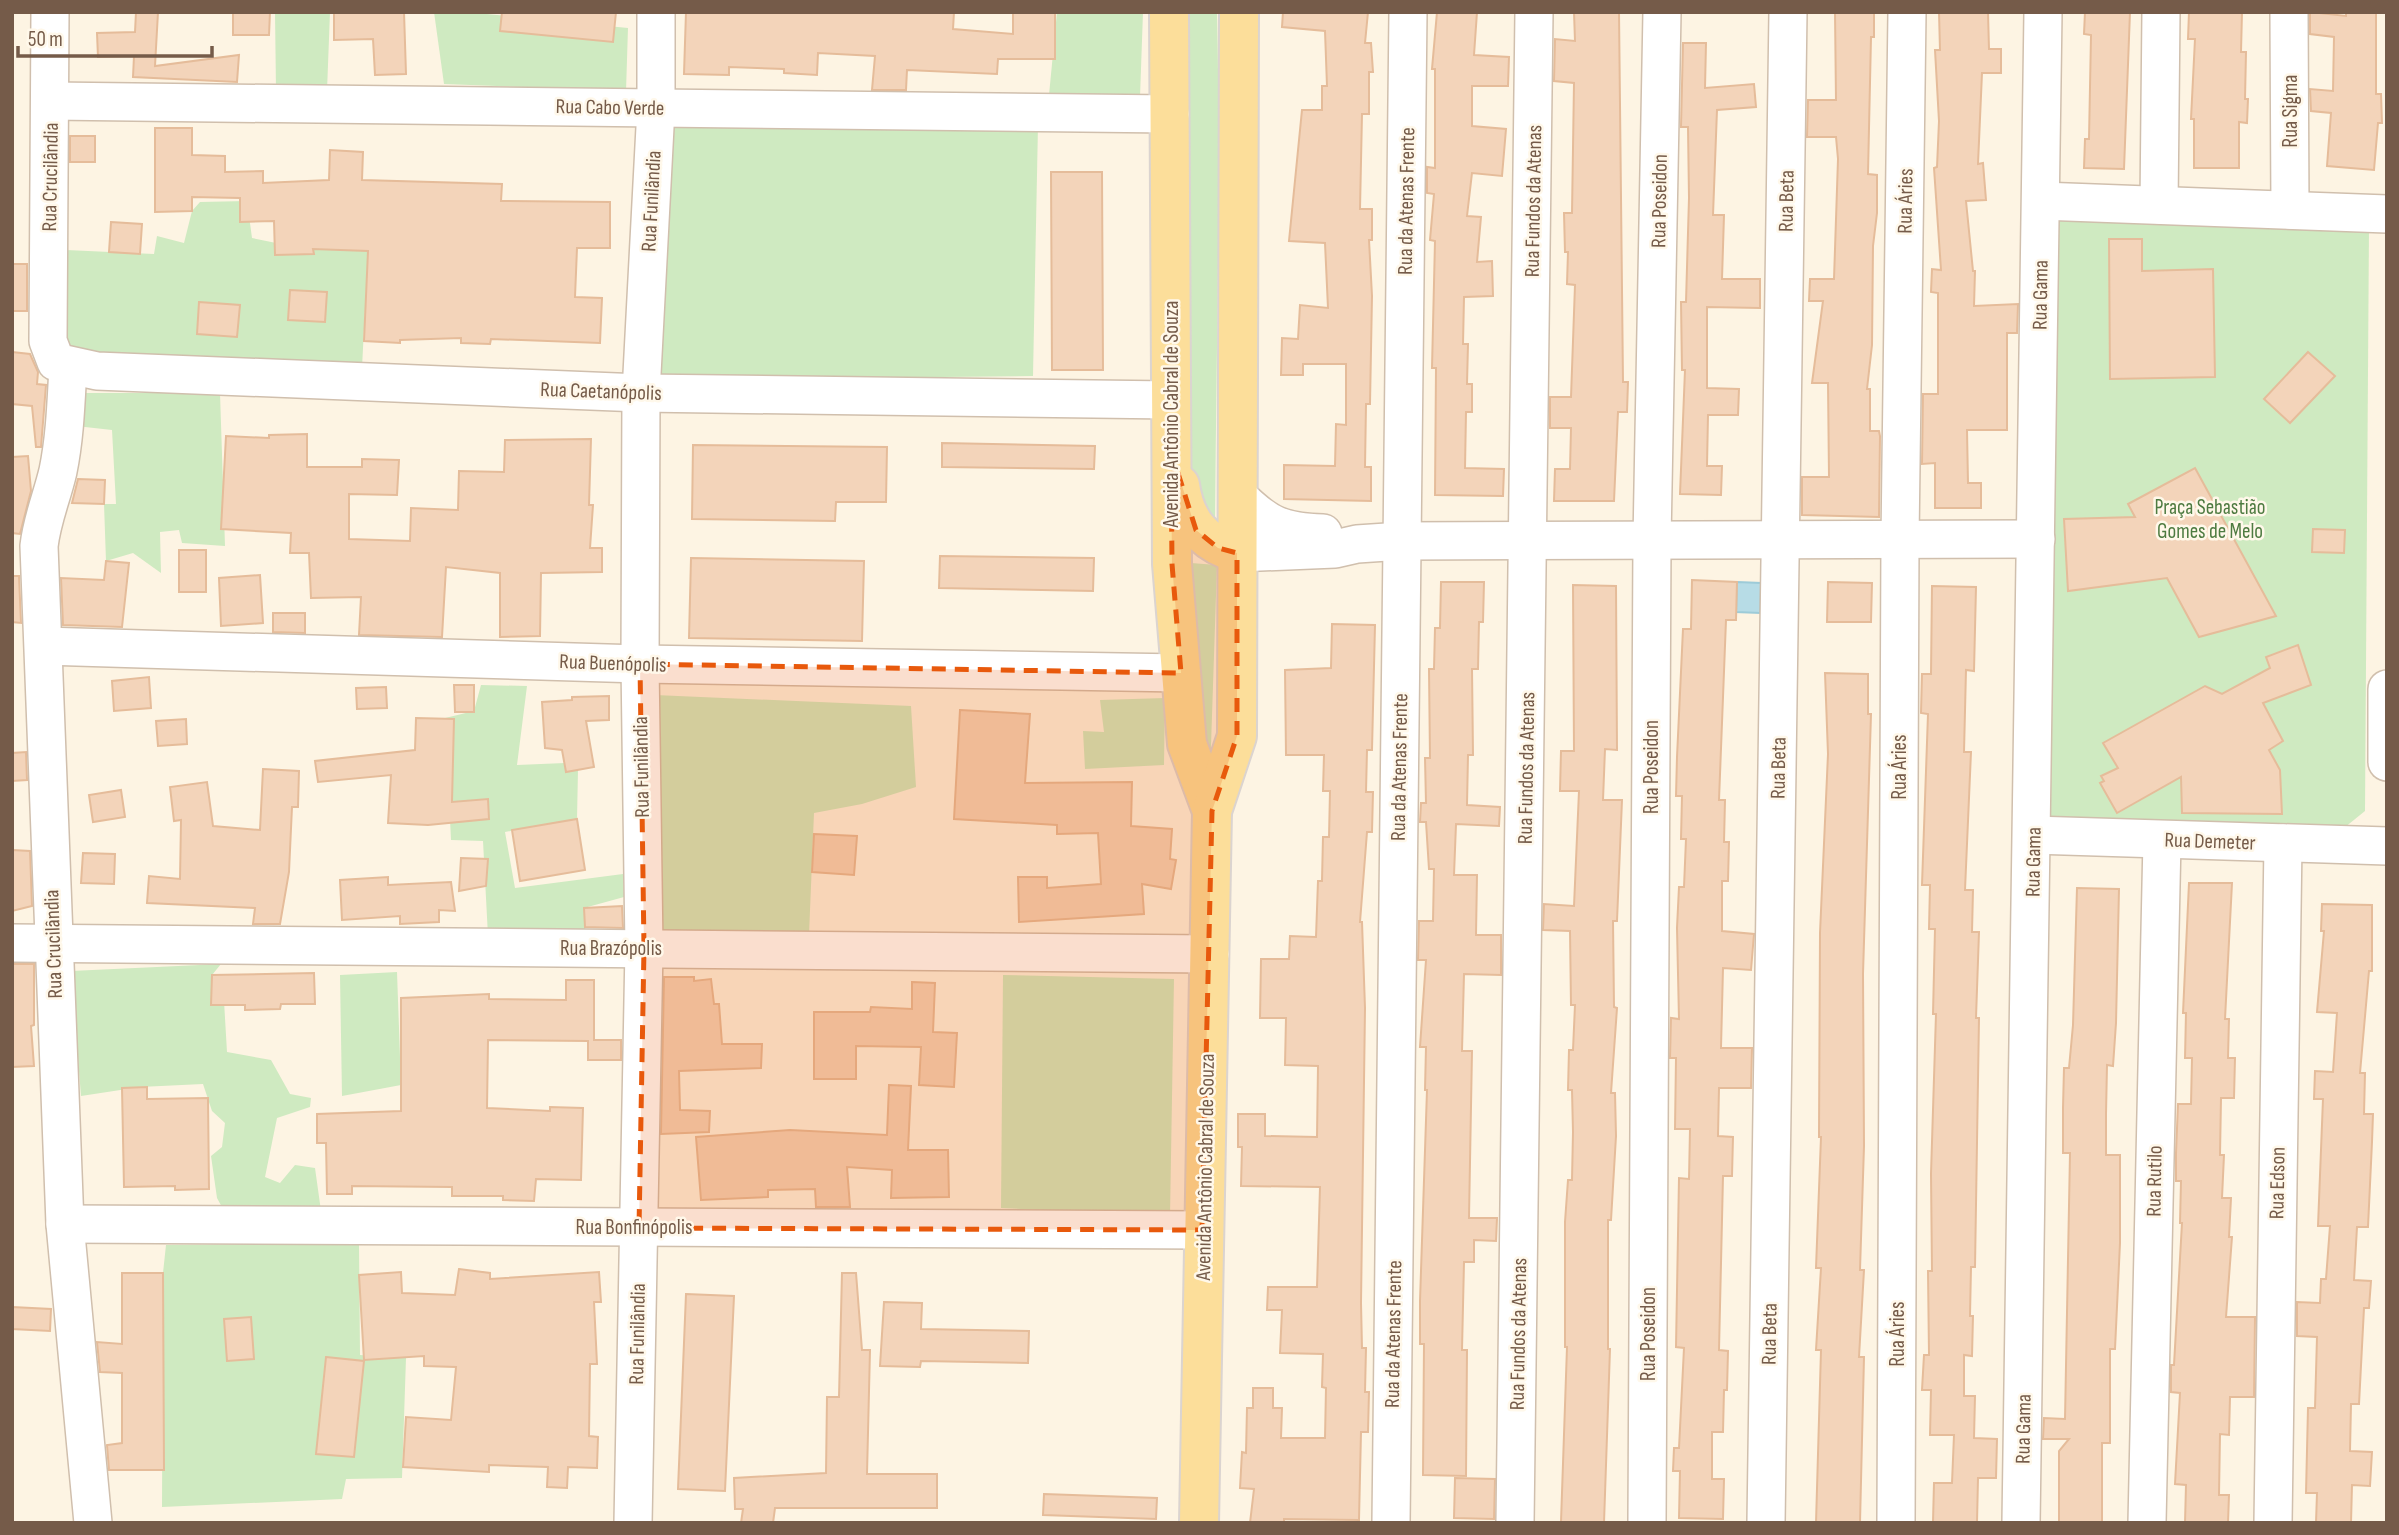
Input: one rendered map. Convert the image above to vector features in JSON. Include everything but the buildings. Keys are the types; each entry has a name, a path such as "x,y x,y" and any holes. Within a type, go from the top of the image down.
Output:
{"main road":[{"name":"Avenida Antônio Cabral de Souza","path":"1169,12 1172,564 1187,744 1212,811"},
{"name":"Avenida Antônio Cabral de Souza","path":"1199,1523 1202,1230 1212,811 1237,736 1239,12"},
{"path":"1171,451 1184,504 1196,530 1218,548 1237,553"}],"street":[{"name":"Rua Crucilândia","path":"50,12 58,354 64,439 53,491 41,522 39,546 52,944 65,1224 93,1523"},
{"name":"Rua Funilândia","path":"633,1523 639,1086 644,948 639,664 641,393 656,108 656,12"},
{"name":"Rua da Atenas Frente","path":"1391,1523 1408,12"},
{"name":"Rua Fundos da Atenas","path":"1515,1523 1530,540 1534,12"},
{"name":"Rua Poseidon","path":"1647,1523 1653,540 1662,12"},
{"name":"Rua Beta","path":"1766,1523 1788,12"},
{"name":"Rua Áries","path":"1896,1523 1900,539 1907,12"},
{"name":"Rua Gama","path":"2021,1523 2043,12"},
{"path":"2159,205 2161,12"},
{"name":"Rua Sigma","path":"2290,12 2290,210"},
{"name":"Rua Cabo Verde","path":"51,101 1170,114"},
{"path":"2041,201 2387,214"},
{"name":"Rua Caetanópolis","path":"58,354 97,371 641,393 1171,400"},
{"path":"1238,496 1259,518 1277,527 1336,533 1357,544"},
{"path":"1237,553 1335,549 1357,544 1402,541 2036,539"},
{"name":"Rua Buenópolis","path":"44,646 639,664 1181,673"},
{"path":"2387,689 2387,762"},
{"name":"Rua Demeter","path":"2033,835 2387,846"},
{"name":"Rua Rutilo","path":"2147,1523 2162,840"},
{"name":"Rua Edson","path":"2273,1523 2283,843"},
{"name":"Rua Brazópolis","path":"12,943 1210,954"},
{"name":"Rua Bonfinópolis","path":"65,1224 1202,1230"}],"highlighted area":[{"path":"1171,451 1196,530 1218,548 1237,553 1237,736 1212,811 1202,1230 639,1228 644,948 640,664 1181,673 1172,564"}],"green space":[{"path":"275,12 330,12 327,91 276,91"},
{"path":"434,12 466,12 628,28 626,91 444,84"},
{"path":"1057,12 1143,12 1140,97 1049,95"},
{"path":"1187,12 1217,12 1215,533 1201,521 1185,454"},
{"path":"670,119 1038,125 1033,376 651,380"},
{"path":"247,201 252,238 281,244 368,249 362,368 62,356 66,250 154,254 157,236 184,243 192,211 200,202"},
{"name":"Praça Sebastião Gomes de Melo","path":"2054,221 2369,226 2365,811 2339,832 2051,817"},
{"path":"76,393 220,393 225,546 182,543 179,530 160,532 161,573 133,553 106,561 104,504 116,504 112,430 76,426"},
{"path":"1191,563 1217,565 1210,776 1201,753"},
{"path":"481,685 527,686 517,765 565,763 578,770 577,819 505,832 515,888 623,874 624,897 584,908 586,939 488,936 483,841 451,840 449,798 454,740 441,739 441,719 474,711"},
{"path":"655,695 911,706 916,787 862,804 814,813 809,935 654,939"},
{"path":"1165,698 1164,765 1085,769 1083,731 1104,732 1100,700"},
{"path":"221,964 212,975 224,1001 227,1052 271,1060 290,1094 311,1098 310,1107 277,1118 265,1177 280,1183 295,1165 315,1168 321,1211 223,1209 217,1198 211,1156 222,1147 225,1123 212,1111 203,1084 140,1087 81,1096 71,971"},
{"path":"397,972 401,1085 342,1096 340,975"},
{"path":"1003,975 1174,979 1170,1216 1001,1208"},
{"path":"359,1244 360,1355 406,1358 402,1478 346,1479 342,1499 162,1507 163,1273 166,1245"}],"water":[{"path":"1737,582 1761,583 1760,613 1736,612"}]}
